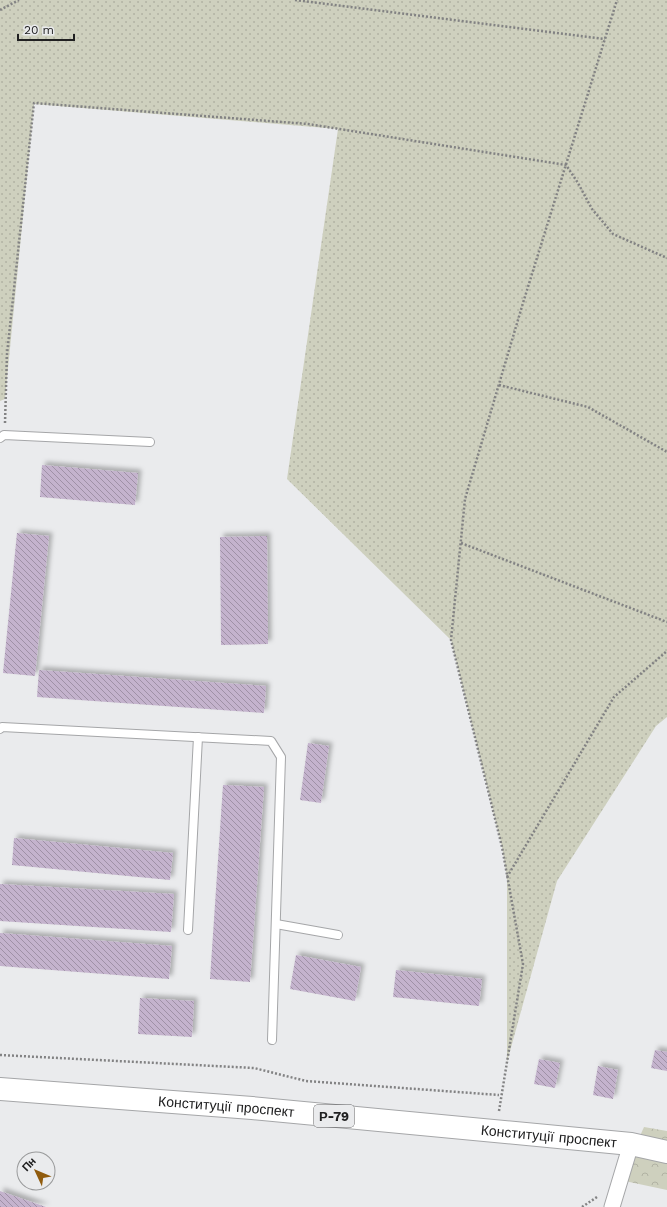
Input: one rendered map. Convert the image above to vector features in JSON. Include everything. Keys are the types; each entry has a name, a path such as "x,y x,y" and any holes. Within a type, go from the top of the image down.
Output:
{"main road":[{"name":"Конституції проспект","path":"0,1089 252,1108 496,1131 631,1144 667,1152"}],"street":[{"path":"612,1207 631,1144"}],"lane":[{"path":"2,437 150,442"},
{"path":"0,729 2,727 272,741 281,756 272,1040"},
{"path":"188,930 198,737"},
{"path":"276,924 338,935"}],"path":[{"path":"0,10 18,0"},
{"path":"294,0 605,39"},
{"path":"496,1131 522,964 502,847 451,640 465,499 617,0"},
{"path":"2,437 7,354 34,103 308,124 566,165 578,182 592,209 614,234 667,258"},
{"path":"499,385 588,407 667,452"},
{"path":"461,543 667,622"},
{"path":"507,877 614,697 667,651"},
{"path":"0,1055 254,1068 306,1081 499,1095"}],"green space":[{"path":"0,0 667,0 667,717 656,726 557,881 507,1062 507,877 502,847 451,640 287,479 338,129 34,104 5,399 0,401"},
{"path":"644,1127 667,1131 667,1190 620,1180"}],"building":[{"path":"42,465 138,473 135,505 40,497"},
{"path":"17,533 49,536 35,676 3,673"},
{"path":"267,536 268,644 221,645 220,537"},
{"path":"39,670 266,686 264,713 37,697"},
{"path":"308,743 329,746 321,803 300,800"},
{"path":"223,785 264,787 250,982 210,979"},
{"path":"14,838 173,853 170,880 12,865"},
{"path":"0,884 174,894 171,932 0,921"},
{"path":"0,933 172,946 169,979 0,966"},
{"path":"296,955 361,967 355,1001 290,989"},
{"path":"396,970 482,979 479,1006 393,997"},
{"path":"140,998 194,1001 192,1037 138,1034"},
{"path":"655,1050 667,1052 667,1071 651,1068"},
{"path":"539,1059 560,1063 555,1088 534,1084"},
{"path":"598,1066 618,1070 613,1099 593,1095"},
{"path":"0,1191 46,1207 0,1207"}]}
